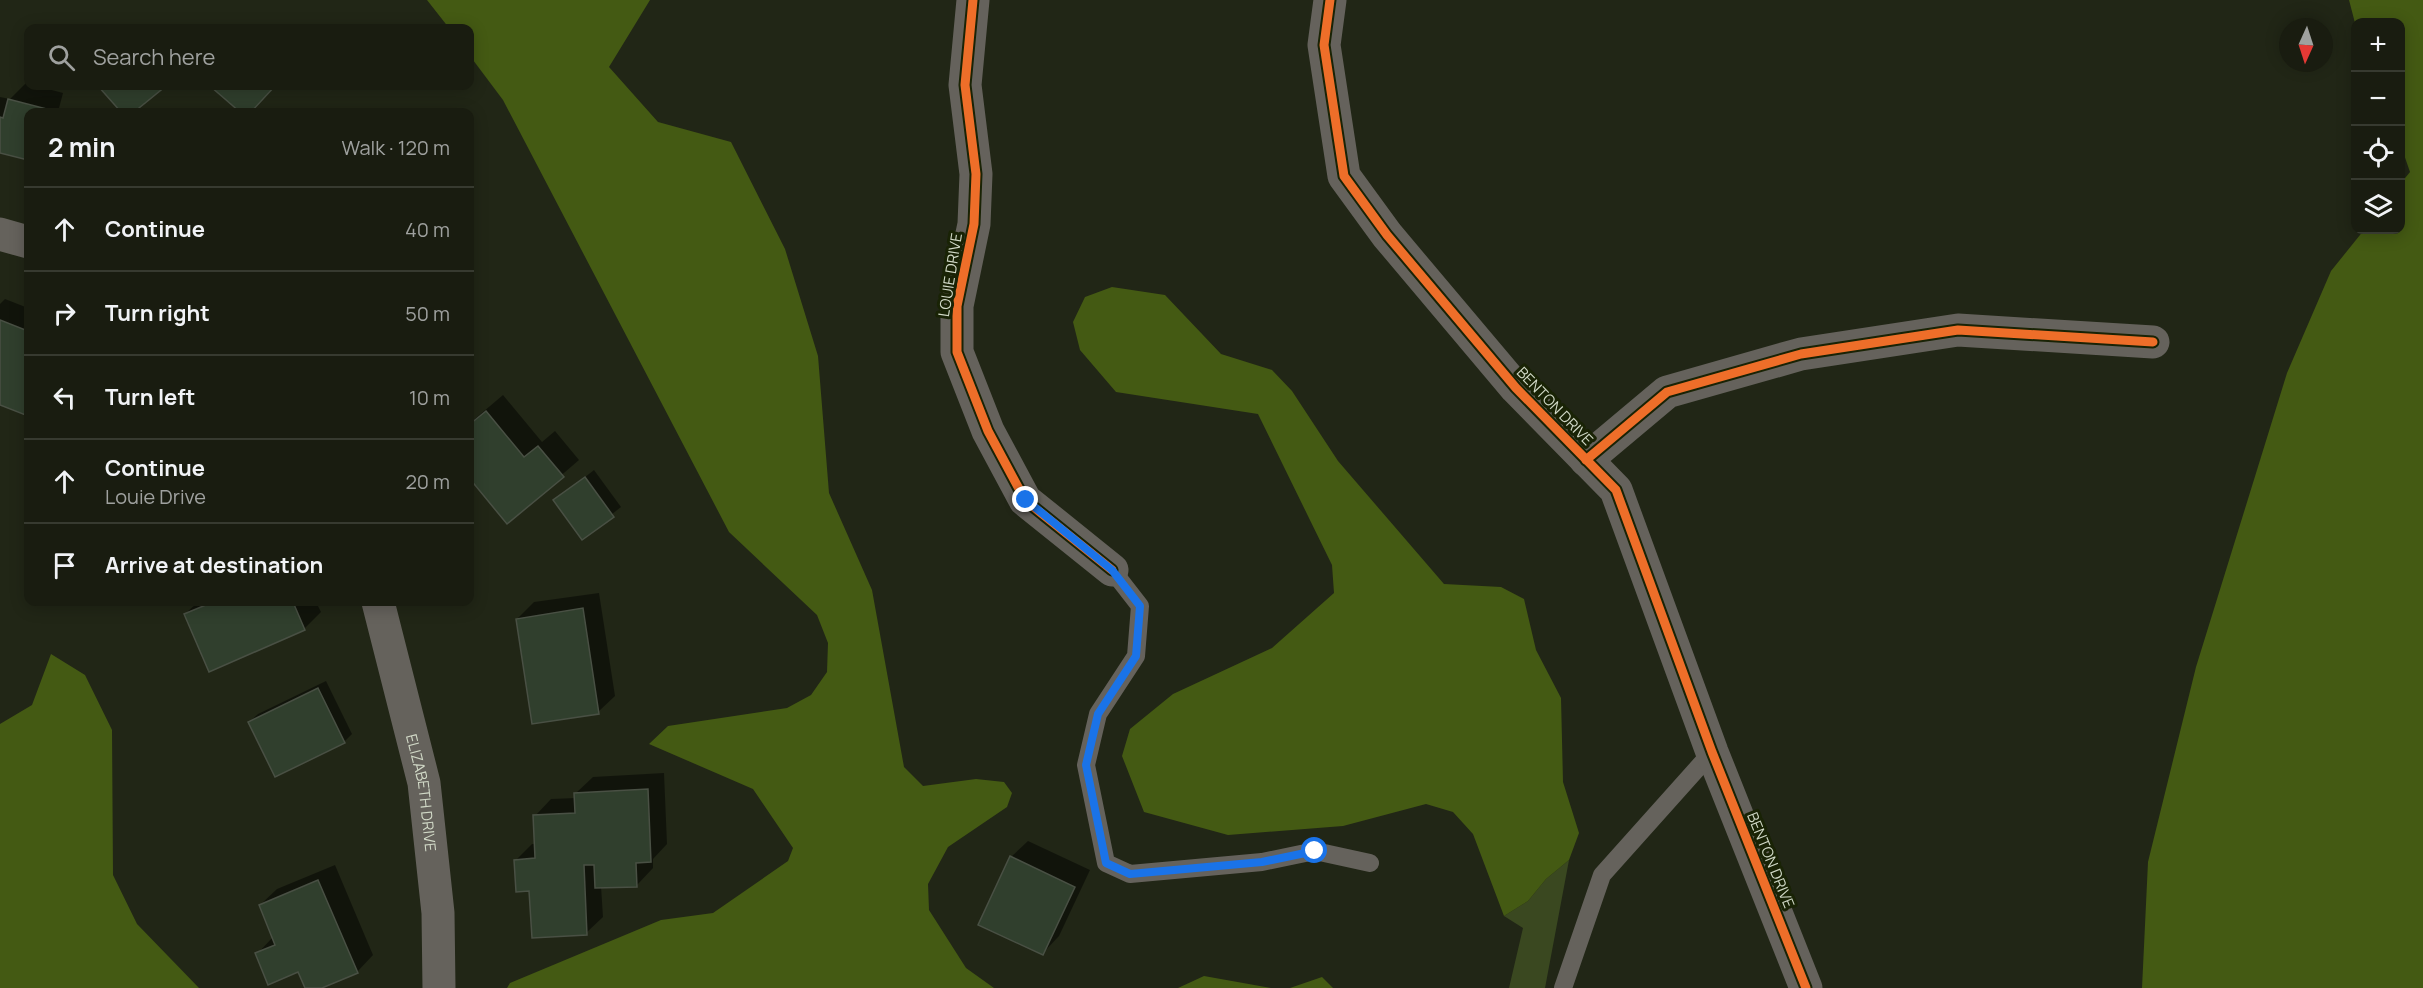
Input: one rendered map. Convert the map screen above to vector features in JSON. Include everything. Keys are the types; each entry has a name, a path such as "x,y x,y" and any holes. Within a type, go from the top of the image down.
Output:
{"street":[{"name":"LOUIE DRIVE","path":"973,0 965,85 976,184 974,224 957,306 957,352 988,431 1026,500 1112,570"},
{"name":"BENTON DRIVE","path":"1329,0 1324,45 1344,176 1387,236 1501,370 1616,490 1712,752 1806,988"},
{"path":"0,234 24,241"},
{"path":"1586,460 1667,392 1801,354 1958,330 2153,342"},
{"name":"ELIZABETH DRIVE","path":"379,606 424,783 438,913 439,988"}],"lane":[{"path":"1112,570 1140,606 1136,656 1098,714 1086,765 1106,863 1130,874 1262,862 1315,851 1370,863"},
{"path":"1563,988 1602,875 1712,752"}],"green space":[{"path":"427,0 650,0 609,67 658,122 731,142 785,249 818,356 829,493 872,590 904,767 923,786 976,779 1004,782 1012,793 1007,807 948,847 928,884 929,910 966,968 994,988 507,988 510,983 661,920 713,913 788,861 793,848 753,789 649,744 668,726 787,708 811,695 827,672 828,643 817,615 729,532 503,100 474,61 474,24 446,24"},
{"path":"2349,0 2423,0 2423,988 2142,988 2148,862 2196,667 2287,373 2331,271 2361,234 2405,234 2405,178 2410,172 2405,158 2405,18 2354,18"},
{"path":"1112,287 1165,295 1221,354 1272,370 1292,391 1338,461 1444,584 1501,587 1524,599 1536,650 1561,698 1563,782 1579,833 1569,860 1546,879 1528,901 1504,916 1473,834 1453,812 1426,804 1343,826 1228,835 1144,812 1122,756 1130,729 1173,694 1272,648 1334,593 1332,565 1258,414 1116,392 1080,350 1073,322 1085,297"},
{"path":"51,654 85,675 112,730 113,875 137,924 199,988 0,988 0,724 32,705"},
{"path":"1569,860 1545,988 1509,988 1523,928 1504,916 1528,901 1546,879"},
{"path":"1204,976 1271,988 1178,988"},
{"path":"1322,977 1333,988 1290,988"}],"building":[{"path":"102,90 161,90 139,108 117,108"},
{"path":"215,90 271,90 255,108 235,108"},
{"path":"8,99 43,108 24,108 24,159 0,153 0,117 3,118"},
{"path":"0,320 24,329 24,414 0,405"},
{"path":"486,411 524,457 538,446 564,477 507,524 474,484 474,421"},
{"path":"585,477 614,517 582,540 553,500"},
{"path":"203,606 295,606 305,630 209,672 184,614"},
{"path":"583,608 599,714 532,724 516,619"},
{"path":"318,688 345,743 275,777 248,722"},
{"path":"648,789 651,862 636,863 637,887 595,888 594,865 584,865 587,935 532,938 529,891 516,892 514,860 535,858 533,815 575,813 574,793"},
{"path":"1010,856 1075,887 1043,955 978,925"},
{"path":"318,880 358,973 322,988 305,988 298,972 268,985 255,953 275,945 259,905"}],"cycle path":[{"path":"973,0 965,85 976,174 974,224 957,306 957,352 988,431 1025,500 1112,570"},
{"path":"1330,0 1324,45 1344,176 1387,235 1516,388 1616,490 1712,752 1806,988"},
{"path":"1586,460 1667,392 1801,354 1958,330 2153,342"}],"route":[{"path":"1026,500 1112,570 1140,606 1136,656 1098,714 1086,765 1106,863 1130,874 1262,862 1315,851"}]}
